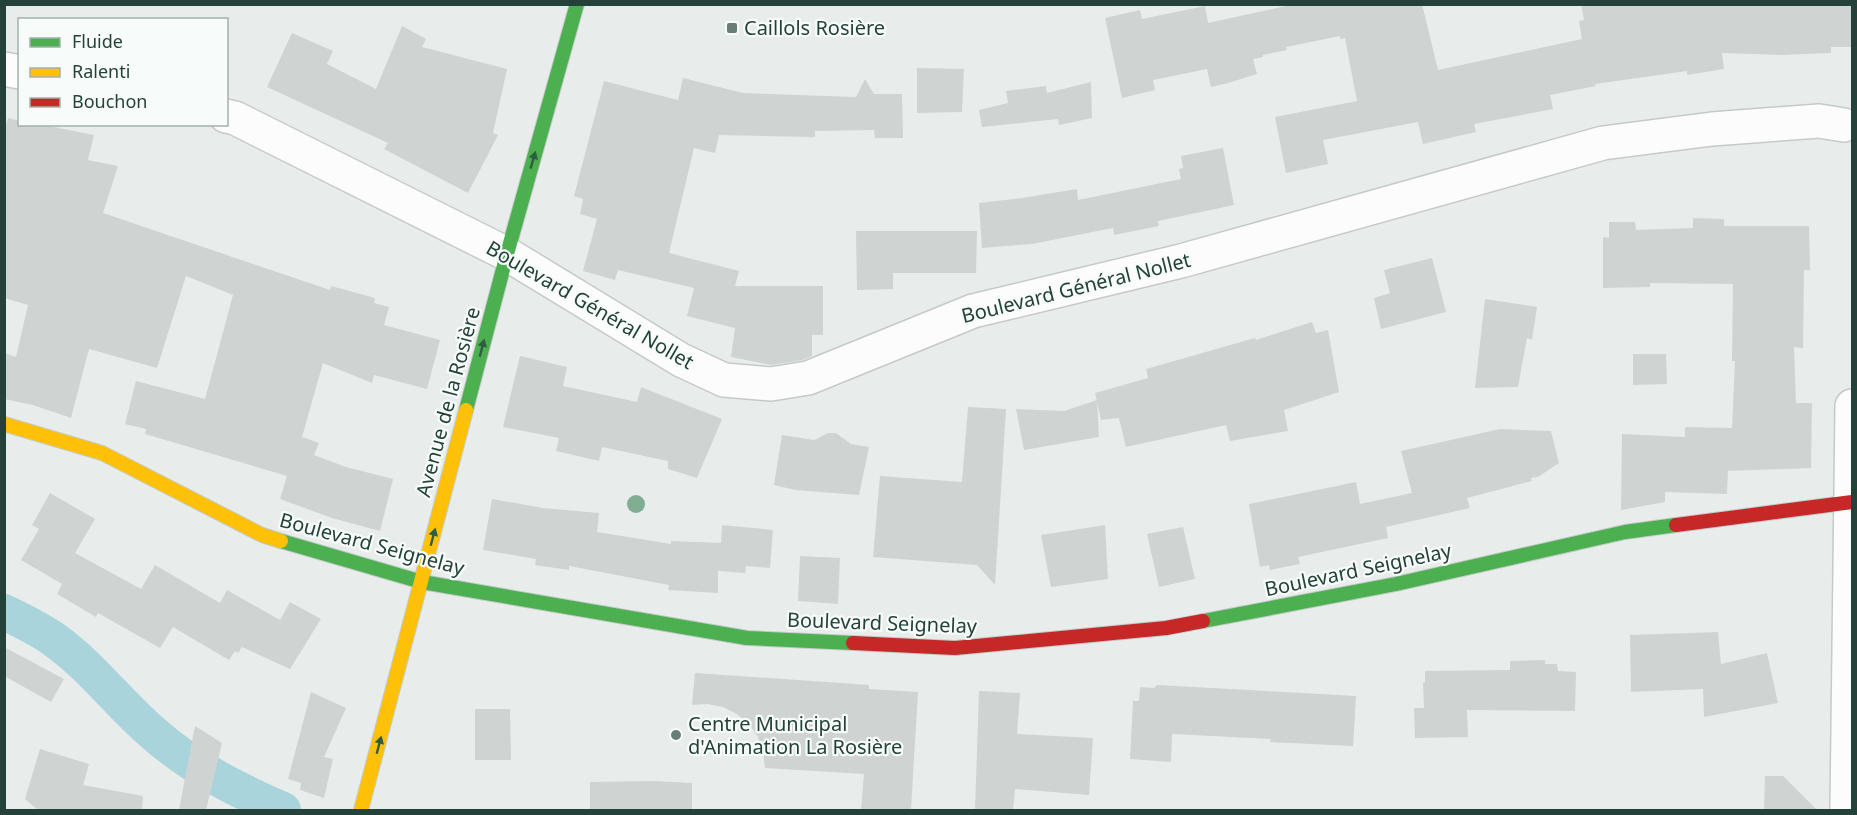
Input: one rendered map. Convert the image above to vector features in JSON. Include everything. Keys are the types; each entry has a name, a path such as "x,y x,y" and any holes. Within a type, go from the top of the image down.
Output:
{"street":[{"name":"Avenue de la Rosière","path":"363,806 507,254 577,4"},
{"name":"Boulevard Général Nollet","path":"228,117 246,123 507,254 681,360 724,380 771,384 808,378 973,311 1181,261 1603,143 1712,129 1819,122 1850,128"},
{"path":"1847,810 1852,406"},
{"name":"Boulevard Seignelay","path":"4,424 102,453 261,535 422,582 747,638 955,648 1166,628 1396,584 1625,532 1852,502"}],"building":[{"path":"1295,4 1422,4 1438,70 1582,39 1579,21 1584,20 1581,4 1852,4 1852,47 1831,47 1831,53 1780,55 1722,53 1724,69 1687,75 1687,71 1595,84 1596,86 1550,95 1553,109 1474,124 1476,132 1423,144 1418,122 1323,140 1328,164 1286,173 1275,117 1357,101 1345,38 1340,39 1340,36 1286,47 1287,50 1263,55 1263,57 1253,59 1257,74 1228,83 1211,87 1207,69 1153,80 1155,90 1122,98 1105,18 1140,10 1142,19 1205,6 1208,23"},
{"path":"402,26 426,39 422,47 507,69 493,133 498,135 468,193 384,149 388,143 267,87 292,33 333,51 327,64 376,89"},
{"path":"917,68 964,69 962,112 917,113"},
{"path":"683,78 743,93 856,97 865,79 874,94 902,94 903,138 875,138 874,130 815,131 815,137 719,135 715,153 694,148 669,253 739,271 735,286 823,286 823,335 812,335 812,356 803,360 771,365 731,357 735,328 687,316 694,288 618,270 615,280 583,271 597,219 580,214 583,199 574,196 604,81 678,100"},
{"path":"1091,82 1092,118 1059,125 1058,119 982,127 979,110 1008,103 1006,91 1046,86 1047,93"},
{"path":"8,118 18,120 18,126 49,126 94,135 88,160 118,166 103,213 330,290 331,286 375,298 374,303 389,307 384,325 440,340 427,389 374,375 372,383 323,363 302,437 319,443 314,455 346,467 393,479 380,531 332,518 280,499 287,476 145,434 146,429 125,424 136,381 205,399 233,295 186,276 157,368 89,349 71,418 33,405 4,399 4,353 16,357 28,305 4,298 4,132"},
{"path":"1223,148 1234,205 1158,221 1159,226 1114,235 1113,228 1032,244 982,248 979,203 1077,189 1078,200 1181,179 1179,169 1183,168 1181,156"},
{"path":"1693,218 1724,219 1724,226 1809,226 1810,270 1804,270 1803,348 1794,347 1796,403 1812,403 1811,468 1728,471 1727,494 1665,492 1665,502 1621,510 1622,434 1685,437 1685,427 1732,428 1735,361 1732,361 1733,284 1650,283 1650,287 1603,288 1603,237 1609,238 1609,222 1635,222 1636,230 1693,228"},
{"path":"856,231 977,231 976,273 893,273 893,289 857,290"},
{"path":"1432,258 1446,312 1381,329 1374,298 1390,293 1384,270"},
{"path":"1485,299 1537,307 1532,340 1527,338 1518,387 1475,388"},
{"path":"1312,322 1316,333 1328,330 1339,392 1284,410 1288,431 1230,441 1226,425 1126,447 1119,418 1101,420 1095,393 1148,378 1146,369 1255,338 1256,340"},
{"path":"1633,354 1666,354 1667,384 1633,385"},
{"path":"520,356 567,367 563,386 637,402 641,387 722,419 697,478 668,469 668,461 602,447 599,461 556,451 559,438 503,427"},
{"path":"1097,400 1099,437 1024,450 1016,409 1064,411"},
{"path":"968,407 1006,409 995,585 977,565 873,557 880,476 962,482"},
{"path":"1500,429 1551,431 1559,463 1538,477 1531,478 1532,481 1467,498 1470,508 1386,527 1388,538 1298,557 1300,564 1270,570 1269,565 1260,567 1249,504 1356,482 1360,504 1412,493 1401,451"},
{"path":"828,433 836,433 851,444 869,447 859,495 795,490 774,485 782,435 814,440"},
{"path":"50,493 95,519 75,553 141,589 155,565 220,603 227,590 280,620 290,602 321,619 290,669 242,647 238,653 235,651 229,660 173,627 160,648 98,613 96,617 57,594 62,584 21,560 39,529 32,525"},
{"path":"492,499 543,508 599,513 597,532 671,544 671,541 721,543 722,525 773,530 770,568 746,566 745,573 718,571 718,593 668,590 669,585 569,566 569,570 535,565 536,559 483,550"},
{"path":"1105,525 1108,579 1051,587 1041,535"},
{"path":"1183,527 1195,579 1159,587 1147,534"},
{"path":"800,556 840,558 838,604 798,601"},
{"path":"1718,632 1721,664 1767,653 1778,703 1704,717 1703,689 1631,692 1630,635"},
{"path":"4,647 64,679 51,702 4,676"},
{"path":"1545,660 1545,664 1557,664 1558,671 1576,672 1575,711 1467,710 1468,737 1415,738 1414,708 1424,708 1425,671 1510,670 1510,661"},
{"path":"695,673 869,685 869,689 918,692 911,810 861,810 864,774 765,768 758,737 749,724 737,714 723,707 707,704 692,705"},
{"path":"1157,685 1356,696 1353,746 1172,734 1171,762 1130,759 1133,701 1139,701 1140,687 1154,688"},
{"path":"979,691 1020,693 1017,734 1093,738 1089,795 1015,789 1013,810 975,810"},
{"path":"311,692 346,708 324,757 333,759 324,798 300,790 301,783 288,779"},
{"path":"475,709 510,709 511,760 475,760"},
{"path":"195,726 222,743 206,810 179,810"},
{"path":"40,749 89,764 83,785 143,796 142,810 38,810 25,799"},
{"path":"1765,776 1783,776 1817,810 1764,810"},
{"path":"590,782 692,783 692,810 590,810"}],"waterway":[{"path":"4,612 31,625 69,651 141,722 183,757 232,786 283,810"}],"traffic: fast":[{"path":"466,410 577,4"},
{"path":"1203,621 1396,584 1625,532 1676,525"},
{"path":"281,541 422,582 747,638 853,643"}],"traffic: slow":[{"path":"361,810 466,410"},
{"path":"4,424 102,453 262,535 281,541"}],"traffic: jam":[{"path":"1676,525 1852,502"},
{"path":"853,643 955,648 1166,628 1203,621"}],"place":[{"name":"Caillols Rosière","path":"732,28"},
{"name":"Centre Municipal d'Animation La Rosière","path":"676,735"}]}
